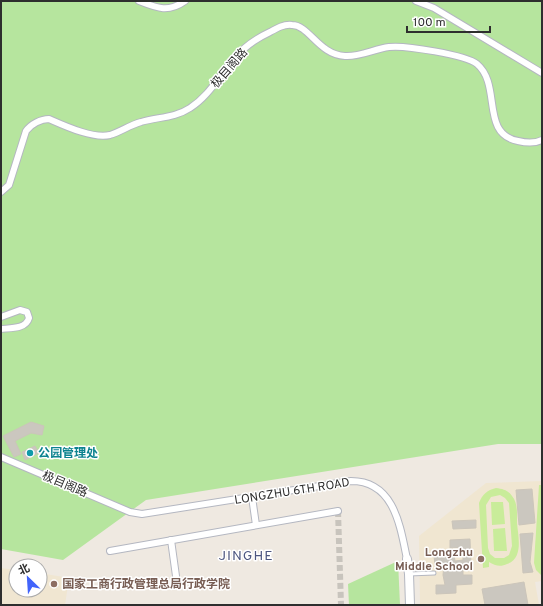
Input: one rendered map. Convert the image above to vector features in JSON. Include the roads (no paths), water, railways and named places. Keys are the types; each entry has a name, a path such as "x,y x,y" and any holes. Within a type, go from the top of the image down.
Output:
{"street":[{"path":"139,1 154,7 167,9 178,6 185,1"},
{"path":"416,1 434,8 542,73"},
{"name":"极目阁路","path":"1,192 9,185 26,130 30,126 45,119 49,119 89,134 106,136 140,122 181,113 203,97 238,55 256,40 279,27 291,24 302,28 321,46 339,56 352,56 382,48 398,46 471,60 479,66 485,76 491,94 496,123 500,132 510,139 524,142 534,143 542,140"},
{"path":"1,317 22,310 27,312 29,318 28,322 24,325 1,329"},
{"name":"极目阁路","path":"1,457 130,512"},
{"name":"LONGZHU 6TH ROAD","path":"130,512 148,513 351,481 369,483 377,487 395,510 407,559 410,605"},
{"path":"252,497 256,525"},
{"path":"110,551 338,511"},
{"path":"171,540 176,576"}],"lane":[{"path":"409,574 434,573"}],"tunnel":[{"path":"338,511 341,605"}],"place":[{"name":"公园管理处","path":"30,453"},
{"name":"Longzhu Middle School","path":"481,559"},
{"name":"国家工商行政管理总局行政学院","path":"54,584"}],"district":[{"name":"JINGHE","path":"246,555"}]}
